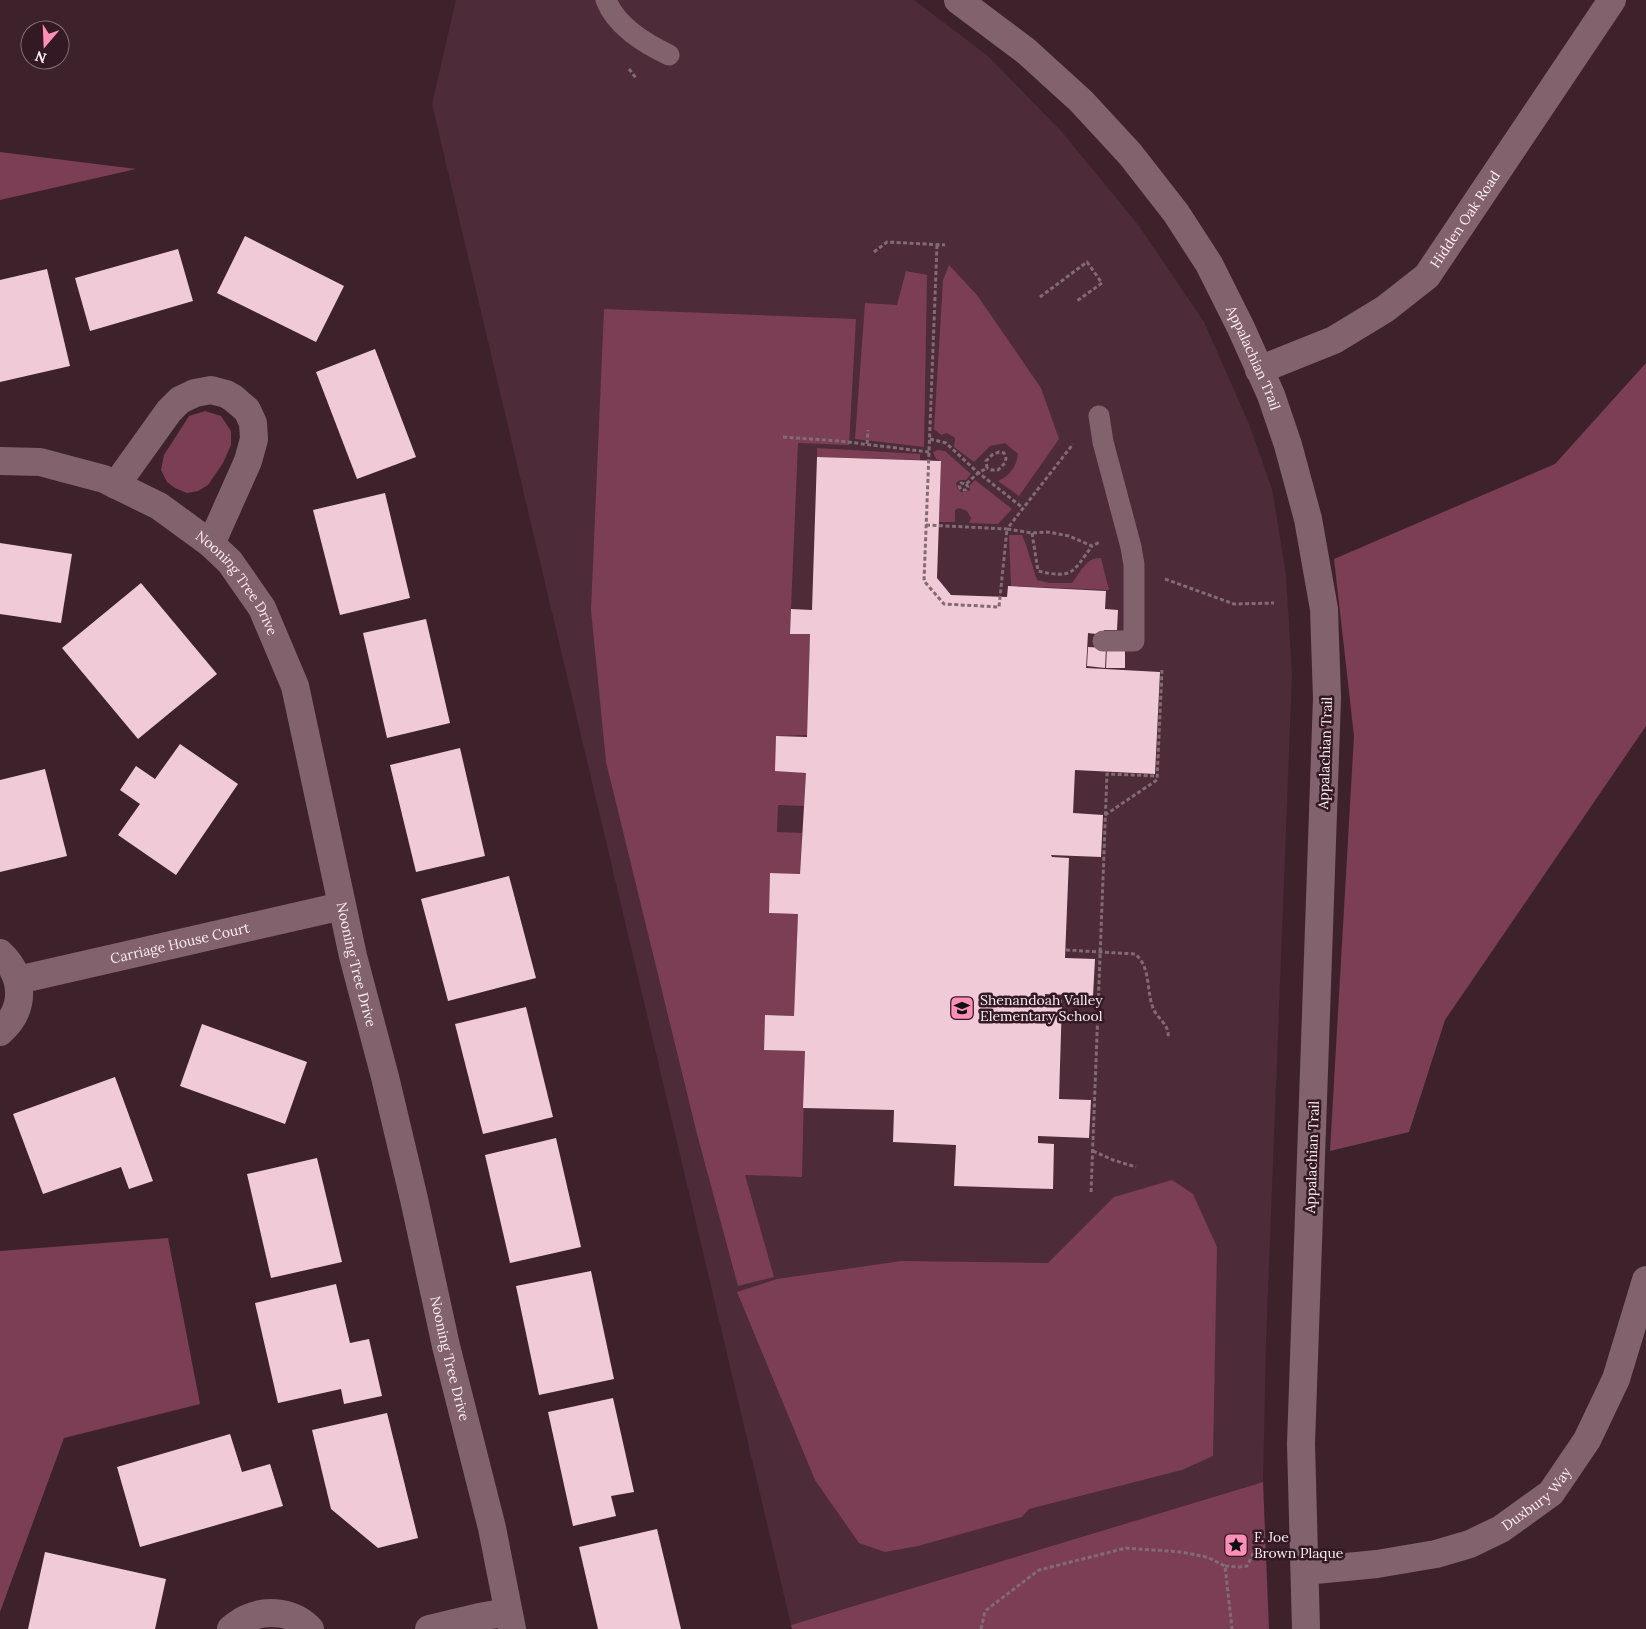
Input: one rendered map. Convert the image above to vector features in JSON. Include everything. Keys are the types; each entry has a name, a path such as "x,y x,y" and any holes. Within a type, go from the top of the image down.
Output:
{"street":[{"name":"Appalachian Trail","path":"958,0 1032,57 1081,101 1130,154 1176,213 1209,264 1241,328 1271,395 1288,445 1308,519 1324,609 1327,698 1301,1444 1306,1629"},
{"name":"Hidden Oak Road","path":"1259,370 1334,340 1385,309 1427,276 1612,0"},
{"path":"116,484 180,400 195,392 211,390 233,398 246,410 253,423 254,439 248,461 211,544"},
{"name":"Nooning Tree Drive","path":"0,460 40,462 104,479 159,506 211,544 230,562 262,608 295,686 342,906 414,1199 446,1346 492,1528 510,1621"},
{"name":"Carriage House Court","path":"18,980 342,906"},
{"path":"0,954 12,966 18,980 20,996 16,1011 8,1025 0,1032"},
{"name":"Duxbury Way","path":"1305,1571 1377,1564 1436,1554 1470,1544 1501,1529 1551,1492 1587,1440 1616,1379 1646,1280"},
{"path":"231,1629 247,1618 265,1613 284,1614 305,1623 310,1629"},
{"path":"429,1629 479,1617 510,1621"}],"lane":[{"path":"606,0 620,22 647,45 669,55"},
{"path":"1099,416 1103,442 1129,538 1134,566 1134,641 1103,641"}],"path":[{"path":"874,252 887,242 945,245"},
{"path":"937,245 924,581 944,604 999,607 1007,529 1073,444"},
{"path":"1040,297 1087,262 1102,283 1077,301"},
{"path":"867,444 868,430"},
{"path":"783,437 867,444 929,452"},
{"path":"930,439 946,443 978,473 1023,508"},
{"path":"966,484 987,468 998,470 1005,463 1004,453 999,452 992,455 986,461 987,468"},
{"path":"926,525 1007,529 1032,533 1048,532 1069,536 1092,546"},
{"path":"1032,533 1038,570 1056,575 1074,571 1092,546 1103,541"},
{"path":"1164,578 1234,604 1274,603"},
{"path":"1105,815 1157,780 1162,670"},
{"path":"1091,1192 1107,774 1157,776"},
{"path":"1066,950 1135,954 1142,959 1148,976 1151,1003 1169,1032 1168,1038"},
{"path":"1093,1151 1136,1167"},
{"path":"981,1629 985,1611 1039,1570 1126,1548 1181,1552 1206,1557 1225,1566 1247,1566 1256,1540"},
{"path":"1225,1566 1232,1629"}],"shaded area":[{"name":"Shenandoah Valley Elementary School","path":"456,0 914,0 988,56 1062,132 1139,226 1204,322 1249,424 1272,489 1286,575 1292,674 1266,1343 1263,1482 791,1625 432,104"},
{"path":"0,152 136,169 0,200"},
{"path":"949,265 977,295 1041,388 1059,439 1019,496 998,481 1012,470 1018,454 1005,443 990,446 974,462 954,447 955,438 947,433 941,435 934,429 943,280"},
{"path":"906,271 927,275 924,447 855,439 865,303 897,305"},
{"path":"604,309 856,319 849,445 798,443 790,633 810,634 807,735 776,736 775,769 806,773 804,806 778,805 777,832 802,833 800,874 770,873 769,913 798,914 794,1016 765,1015 764,1050 805,1051 802,1177 745,1175 774,1277 738,1286 697,1134 606,762 591,610"},
{"path":"1646,363 1646,726 1445,1020 1409,1132 1330,1151 1354,736 1334,559 1555,464"},
{"path":"205,411 221,416 231,431 231,445 223,463 208,485 198,491 187,493 167,482 161,470 164,455 189,416"},
{"path":"817,448 920,454 920,460 817,457"},
{"path":"938,450 945,451 971,474 966,480 960,480 956,483 957,488 961,492 970,490 970,485 975,480 1012,509 998,524 969,523 971,518 967,511 959,508 955,510 955,522 939,522 941,461 936,459 933,452"},
{"path":"1009,535 1022,535 1037,580 1049,583 1072,583 1087,563 1096,558 1101,558 1109,590 1011,586"},
{"path":"1172,1180 1193,1194 1217,1247 1213,1456 1182,1470 1029,1509 1022,1517 918,1546 885,1552 859,1543 815,1480 737,1292 777,1279 901,1261 1048,1263 1114,1197"},
{"path":"168,1238 200,1404 64,1438 0,1612 0,1251"},
{"path":"1263,1482 1269,1629 792,1629 791,1625"}],"building":[{"path":"245,236 344,286 316,342 217,293"},
{"path":"178,249 193,301 90,331 75,278"},
{"path":"47,269 70,366 0,382 0,280"},
{"path":"375,349 416,457 357,479 316,372"},
{"path":"817,457 941,461 937,578 951,595 1007,597 1008,586 1106,591 1105,609 1118,610 1117,630 1104,630 1104,635 1088,633 1086,668 1160,672 1155,774 1075,770 1073,813 1103,815 1101,857 1051,855 1052,857 1069,858 1065,958 1095,959 1093,996 1045,994 1045,999 1062,1000 1059,1099 1091,1100 1089,1138 1038,1136 1038,1143 1054,1144 1053,1189 954,1186 956,1145 893,1142 894,1110 803,1108 805,1051 764,1050 765,1015 794,1016 798,914 769,913 770,873 800,874 806,773 775,771 776,736 807,737 810,634 790,634 791,609 812,610"},
{"path":"385,493 410,598 340,615 313,510"},
{"path":"0,543 72,554 61,623 0,614"},
{"path":"141,583 217,674 138,739 62,648"},
{"path":"426,619 450,723 387,738 363,633"},
{"path":"1088,647 1106,648 1105,668 1087,666"},
{"path":"1107,648 1125,648 1125,668 1106,668"},
{"path":"180,744 238,784 176,875 118,835 140,804 120,790 136,766 155,779"},
{"path":"460,748 485,856 416,872 390,765"},
{"path":"45,769 67,856 0,872 0,780"},
{"path":"509,876 536,978 448,1001 421,899"},
{"path":"526,1007 553,1117 483,1134 455,1024"},
{"path":"202,1024 307,1062 285,1124 180,1086"},
{"path":"115,1077 153,1181 129,1189 121,1167 43,1194 13,1114"},
{"path":"556,1138 581,1247 510,1263 485,1155"},
{"path":"317,1158 342,1262 271,1278 247,1174"},
{"path":"591,1271 614,1379 539,1395 516,1286"},
{"path":"336,1284 350,1343 369,1339 382,1396 344,1404 341,1389 278,1403 255,1303"},
{"path":"613,1398 634,1492 611,1496 616,1516 573,1526 548,1412"},
{"path":"387,1413 418,1538 378,1548 331,1509 312,1430"},
{"path":"230,1434 242,1472 270,1464 283,1506 140,1547 117,1467"},
{"path":"657,1529 681,1629 598,1629 579,1547"},
{"path":"45,1552 166,1579 155,1629 28,1629"}],"place":[{"name":"Shenandoah Valley Elementary School","path":"962,1008"},
{"name":"F. Joe Brown Plaque","path":"1236,1545"}]}
